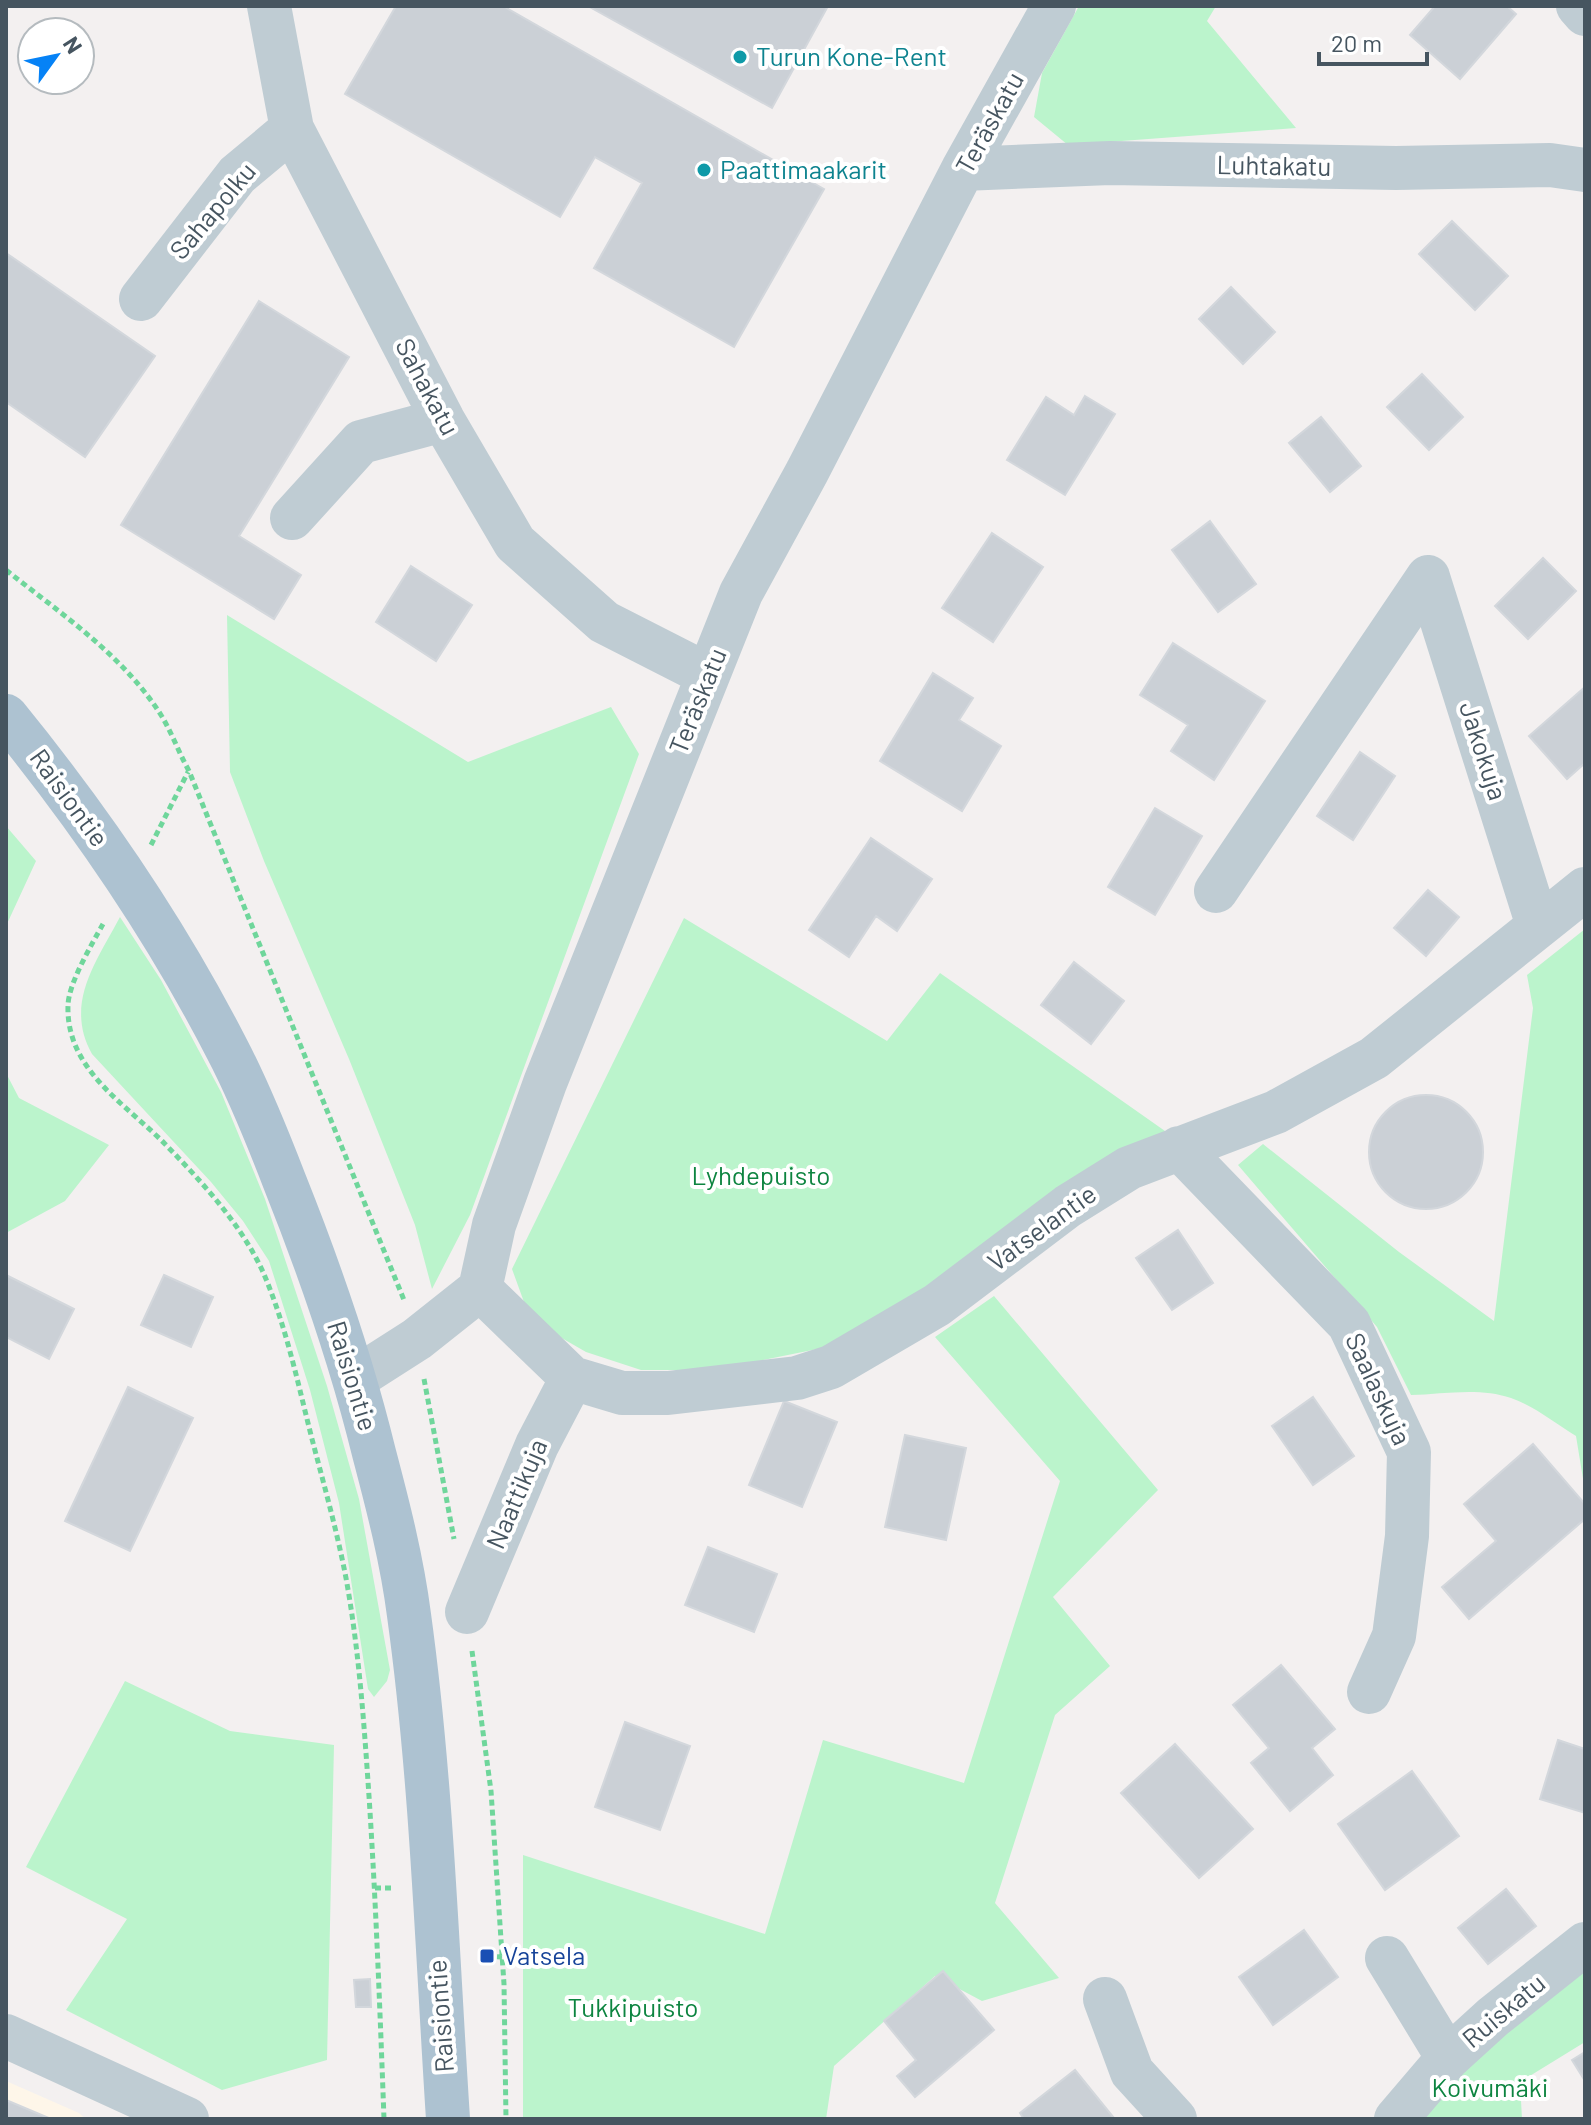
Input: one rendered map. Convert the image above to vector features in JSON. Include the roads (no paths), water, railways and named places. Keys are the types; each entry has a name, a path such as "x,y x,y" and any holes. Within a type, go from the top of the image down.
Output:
{"main road":[{"name":"Raisiontie","path":"6,716 100,839 185,972 228,1051 311,1247 356,1378 393,1527 410,1626 422,1725 448,2119"}],"street":[{"name":"Sahakatu","path":"269,6 292,129 443,420 515,543 604,622 708,675"},
{"name":"Teräskatu","path":"480,1289 494,1225 545,1083 741,593 963,169 1054,6"},
{"path":"1578,6 1585,14"},
{"name":"Sahapolku","path":"141,299 237,175 292,129"},
{"name":"Luhtakatu","path":"963,169 1110,163 1396,168 1550,165 1585,170"},
{"path":"292,518 361,442 443,420"},
{"name":"Jakokuja","path":"1216,891 1428,577 1538,926"},
{"name":"Vatselantie","path":"480,1289 572,1378 622,1393 668,1393 797,1378 831,1367 937,1305 1068,1206 1129,1168 1276,1112 1374,1058 1585,889"},
{"name":"Saalaskuja","path":"1179,1148 1349,1324 1409,1452 1407,1536 1394,1636 1369,1692"},
{"path":"356,1378 417,1339 480,1289"},
{"name":"Naattikuja","path":"467,1612 537,1445 572,1378"},
{"name":"Ruiskatu","path":"1396,2119 1448,2058 1493,2017 1585,1944"},
{"path":"1387,1958 1448,2058"},
{"path":"1105,1999 1132,2072 1175,2119"},
{"path":"6,2036 187,2119"}],"place":[{"name":"Turun Kone-Rent","path":"740,57"},
{"name":"Paattimaakarit","path":"704,170"},
{"name":"Vatsela","path":"487,1956"}],"park label":[{"name":"Lyhdepuisto","path":"761,1176"},
{"name":"Tukkipuisto","path":"633,2008"},
{"name":"Koivumäki","path":"1490,2088"}]}
